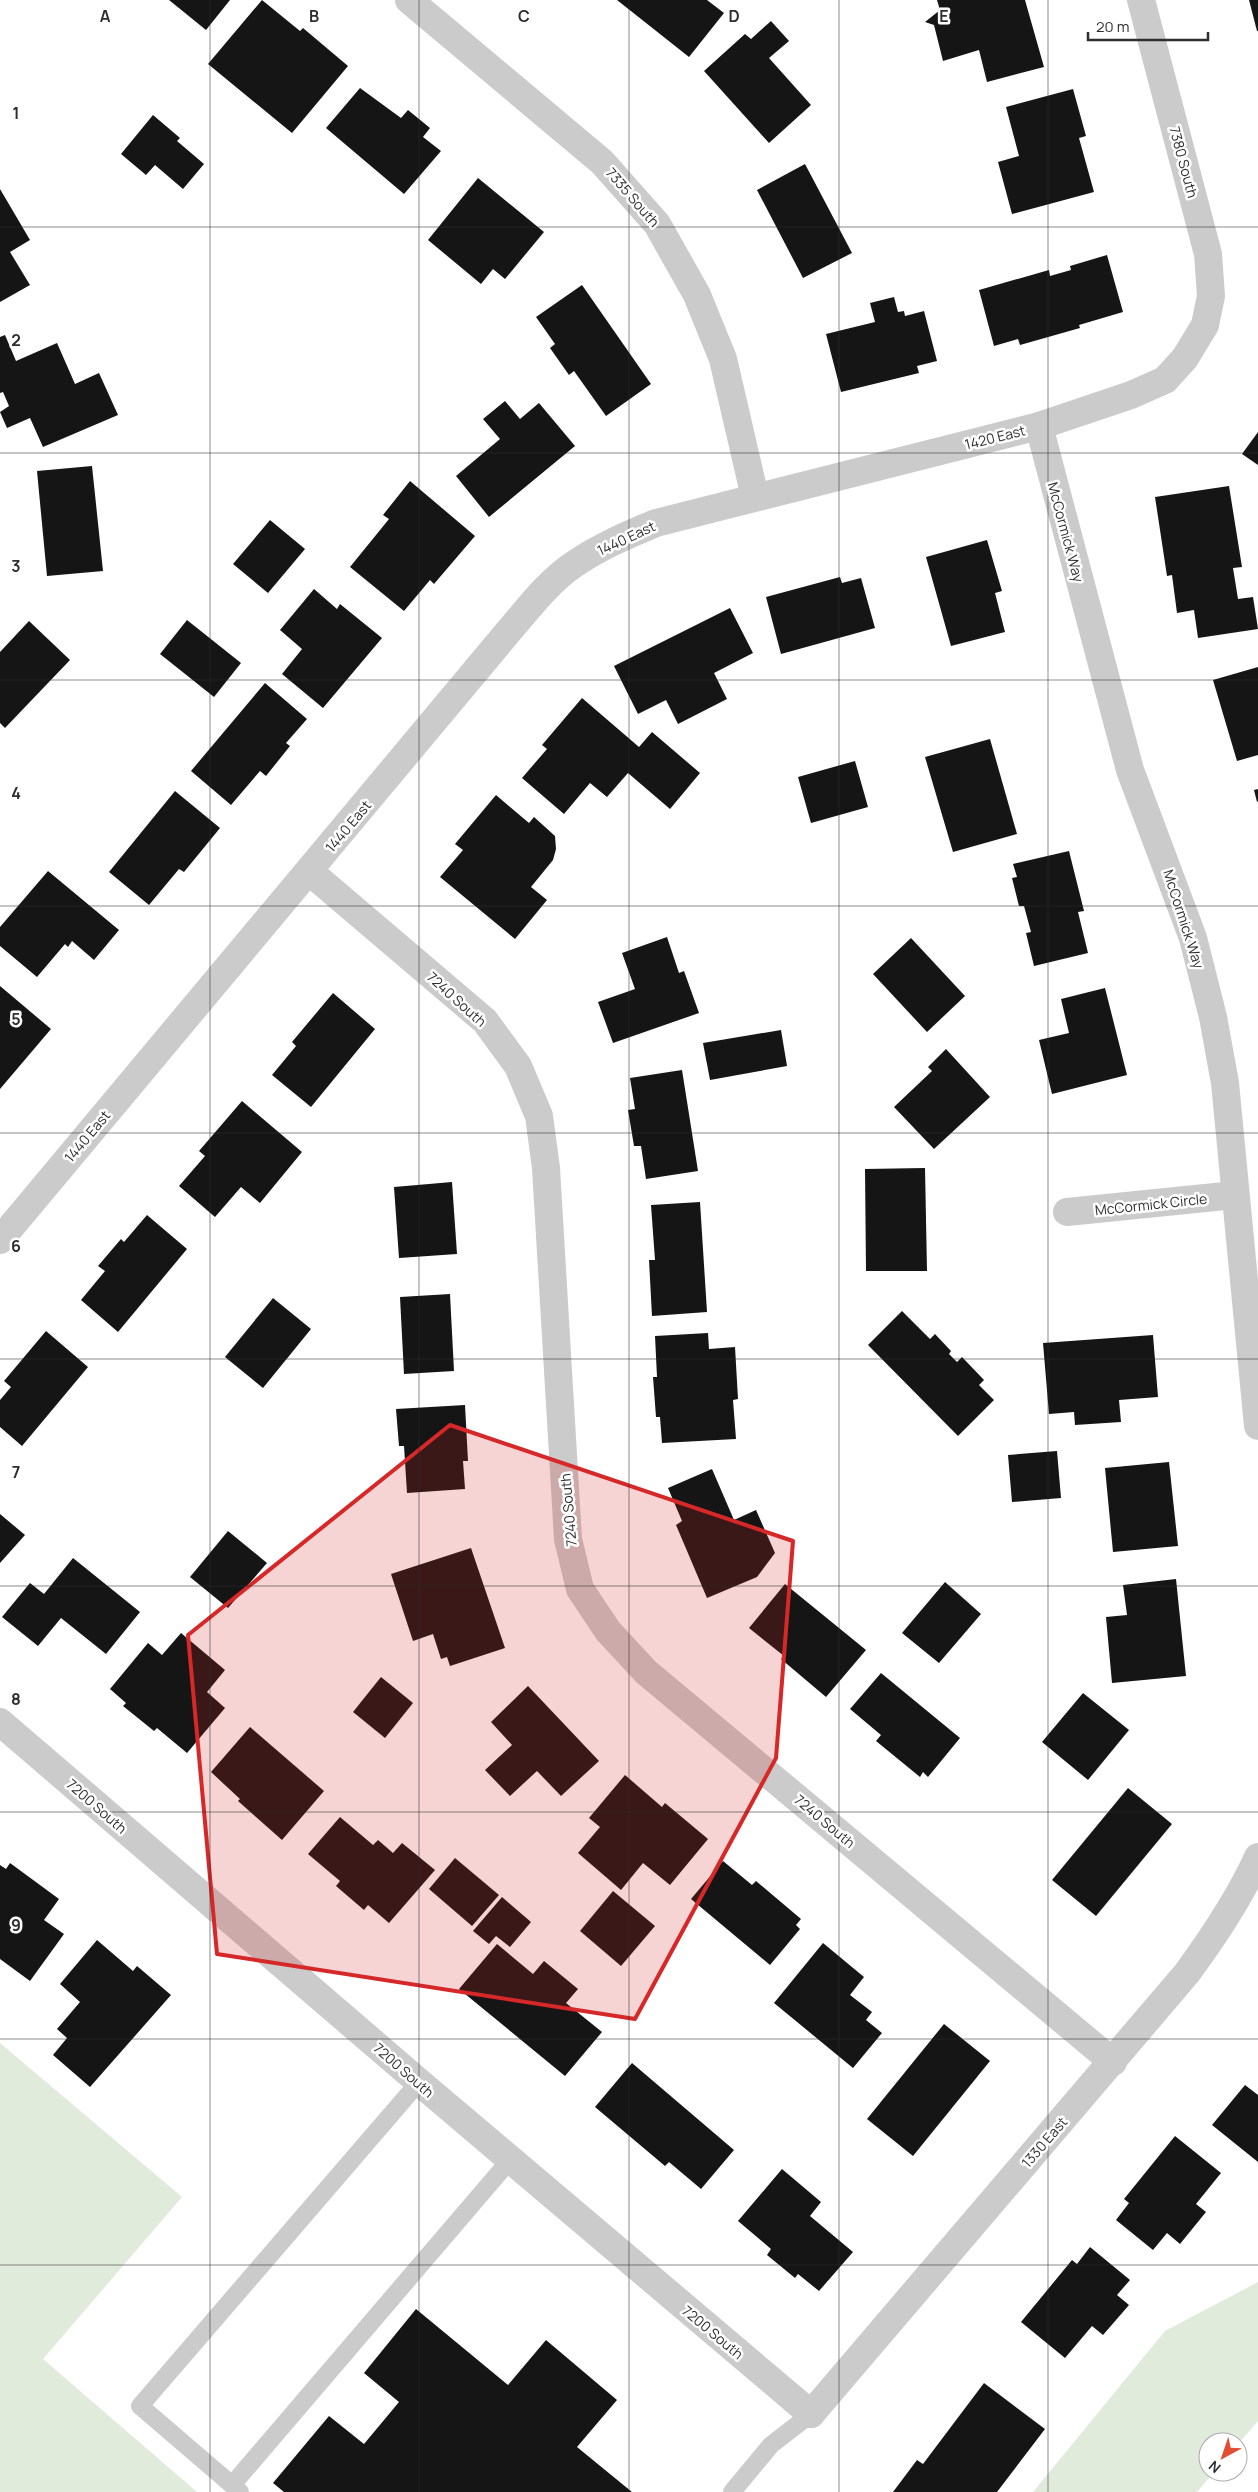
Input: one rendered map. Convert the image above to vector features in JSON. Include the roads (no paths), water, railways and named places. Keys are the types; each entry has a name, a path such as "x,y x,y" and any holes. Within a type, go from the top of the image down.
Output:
{"street":[{"name":"7335 South","path":"409,0 602,162 657,224 697,295 723,359 755,498"},
{"name":"7380 South","path":"1142,0 1208,254 1211,296 1205,325"},
{"name":"1420 East","path":"755,498 1039,426 1131,395 1164,380 1184,358 1205,325"},
{"name":"McCormick Way","path":"1039,426 1130,770 1162,851 1198,956 1213,1017 1225,1083 1258,1426"},
{"name":"1440 East","path":"0,1240 310,872 537,598 572,566 612,542 656,523 755,498"},
{"name":"7240 South","path":"310,872 485,1021 518,1066 539,1116 546,1168 568,1539 580,1589 608,1631 646,1672 1112,2062"},
{"name":"McCormick Circle","path":"1067,1212 1236,1195"},
{"name":"7200 South","path":"0,1722 510,2160 811,2414"},
{"name":"1330 East","path":"811,2414 1187,1973 1218,1930 1246,1884 1258,1857"}],"lane":[{"path":"419,2082 140,2406 236,2489 510,2160"},
{"path":"732,2492 772,2445 811,2414"}]}
